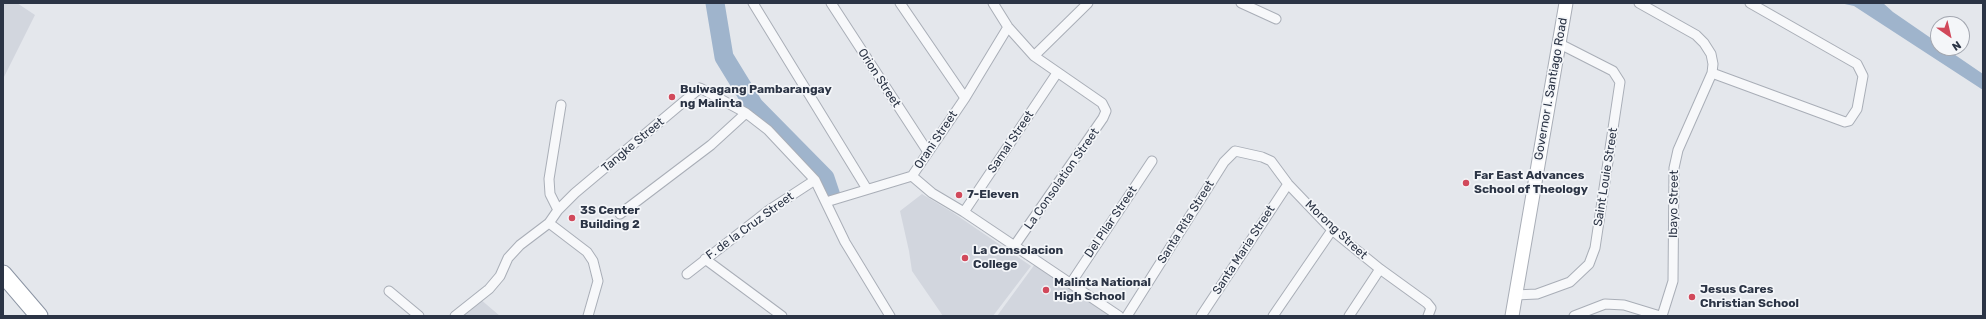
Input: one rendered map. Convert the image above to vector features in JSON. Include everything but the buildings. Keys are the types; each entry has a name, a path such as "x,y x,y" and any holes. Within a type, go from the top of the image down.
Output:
{"highway":[{"path":"3,274 39,316"},
{"path":"3,284 25,316"}],"main road":[{"name":"Governor I. Santiago Road","path":"1512,316 1566,3"}],"street":[{"path":"753,3 868,189"},
{"name":"Orion Street","path":"831,3 928,152"},
{"path":"900,3 965,98"},
{"path":"993,3 1008,27 1034,56 1057,73"},
{"path":"1034,56 1088,3"},
{"path":"1241,3 1276,19"},
{"name":"Ibayo Street","path":"1639,3 1696,35 1704,43 1711,54 1712,73 1678,150 1674,168 1673,281 1661,316"},
{"path":"1712,73 1845,122 1849,121 1857,109 1863,76 1857,64 1750,3"},
{"name":"Orani Street","path":"826,202 912,176 965,98 1008,27"},
{"name":"Saint Louie Street","path":"1515,295 1537,294 1570,282 1589,264 1595,248 1620,82 1613,71 1558,43"},
{"name":"La Consolation Street","path":"1015,245 1103,118 1106,111 1102,103 1057,73"},
{"name":"Samal Street","path":"964,212 1057,73"},
{"name":"Tangke Street","path":"455,316 489,289 500,276 508,258 520,246 549,223 558,210 574,193 700,88 746,113 768,130 815,180 845,242 890,316"},
{"path":"558,210 550,194 549,179 561,105"},
{"path":"620,214 711,145 746,113"},
{"name":"Morong Street","path":"1235,151 1262,157 1271,162 1288,184 1332,230 1380,269 1428,303 1431,308 1428,316"},
{"name":"Santa Rita Street","path":"1127,316 1224,162 1235,151"},
{"name":"Del Pilar Street","path":"1071,283 1152,162"},
{"path":"912,176 932,193 1015,245 1119,316"},
{"name":"F. de la Cruz Street","path":"687,274 769,210 815,180"},
{"name":"Santa Maria Street","path":"1201,316 1288,184"},
{"path":"549,223 587,252 593,261 598,281 588,316"},
{"path":"1273,316 1332,230"},
{"path":"705,259 782,316"},
{"path":"1349,316 1380,269"},
{"path":"389,291 419,316"},
{"path":"1574,316 1605,304 1624,305 1661,316"}],"shaded area":[{"path":"3,3 17,3 35,15 3,79"},
{"name":"La Consolacion College","path":"922,194 952,212 1031,266 993,316 943,316 912,271 900,211"},
{"name":"Malinta National High School","path":"1035,264 1115,316 997,316"},
{"path":"480,299 500,316 459,316"}],"water":[{"path":"1840,3 1883,3 1893,12 1930,37 1930,55 1854,6"},
{"path":"1931,56 1957,56 1983,74 1983,90"}],"waterway":[{"path":"715,3 724,57 754,106 825,178 831,196"}],"place":[{"name":"Bulwagang Pambarangay ng Malinta","path":"672,97"},
{"name":"Far East Advances School of Theology","path":"1466,183"},
{"name":"7-Eleven","path":"959,195"},
{"name":"3S Center Building 2","path":"572,218"},
{"name":"La Consolacion College","path":"965,258"},
{"name":"Malinta National High School","path":"1046,290"},
{"name":"Jesus Cares Christian School","path":"1692,297"}]}
